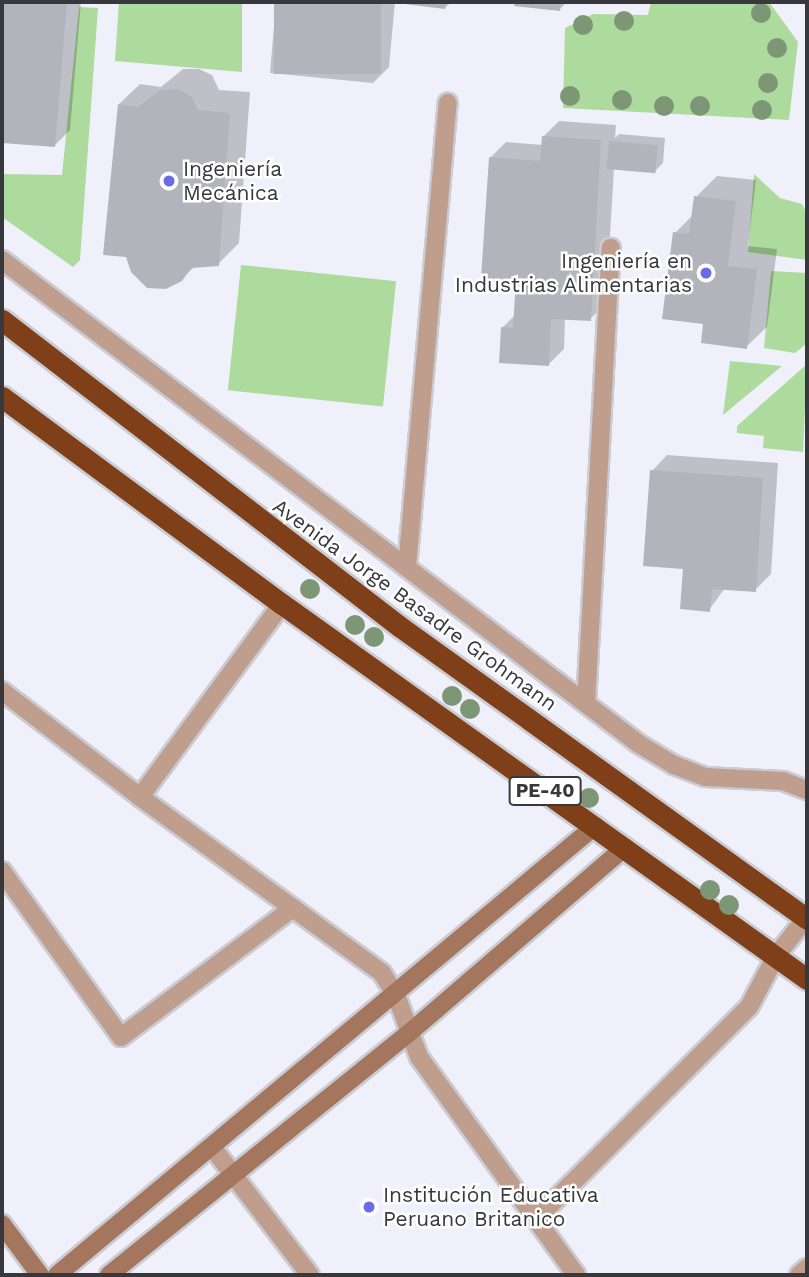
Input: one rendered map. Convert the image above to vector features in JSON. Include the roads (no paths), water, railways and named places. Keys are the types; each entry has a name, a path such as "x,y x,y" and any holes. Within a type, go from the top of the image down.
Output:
{"highway":[{"name":"Avenida Jorge Basadre Grohmann","path":"2,320 399,626 807,918"},
{"path":"2,336 105,402"},
{"path":"2,386 86,456"},
{"name":"PE-40","path":"2,397 86,456 282,604 807,979"}],"street":[{"path":"407,568 448,103"},
{"path":"586,704 611,248"},
{"path":"2,260 586,704 674,765 705,777 783,781 807,790"},
{"path":"140,797 282,604"},
{"path":"2,691 140,797 382,972 396,995 419,1057 576,1275"},
{"path":"57,1275 396,995 595,826"},
{"path":"109,1275 409,1032 625,847"},
{"path":"2,871 121,1037 293,908"},
{"path":"536,1219 750,1007 776,956 807,918"},
{"path":"212,1147 310,1275"},
{"path":"2,1224 40,1275"}],"place":[{"name":"Ingeniería Mecánica","path":"169,181"},
{"name":"Ingeniería en Industrias Alimentarias","path":"706,273"},
{"name":"Institución Educativa Peruano Britanico","path":"369,1207"}]}
